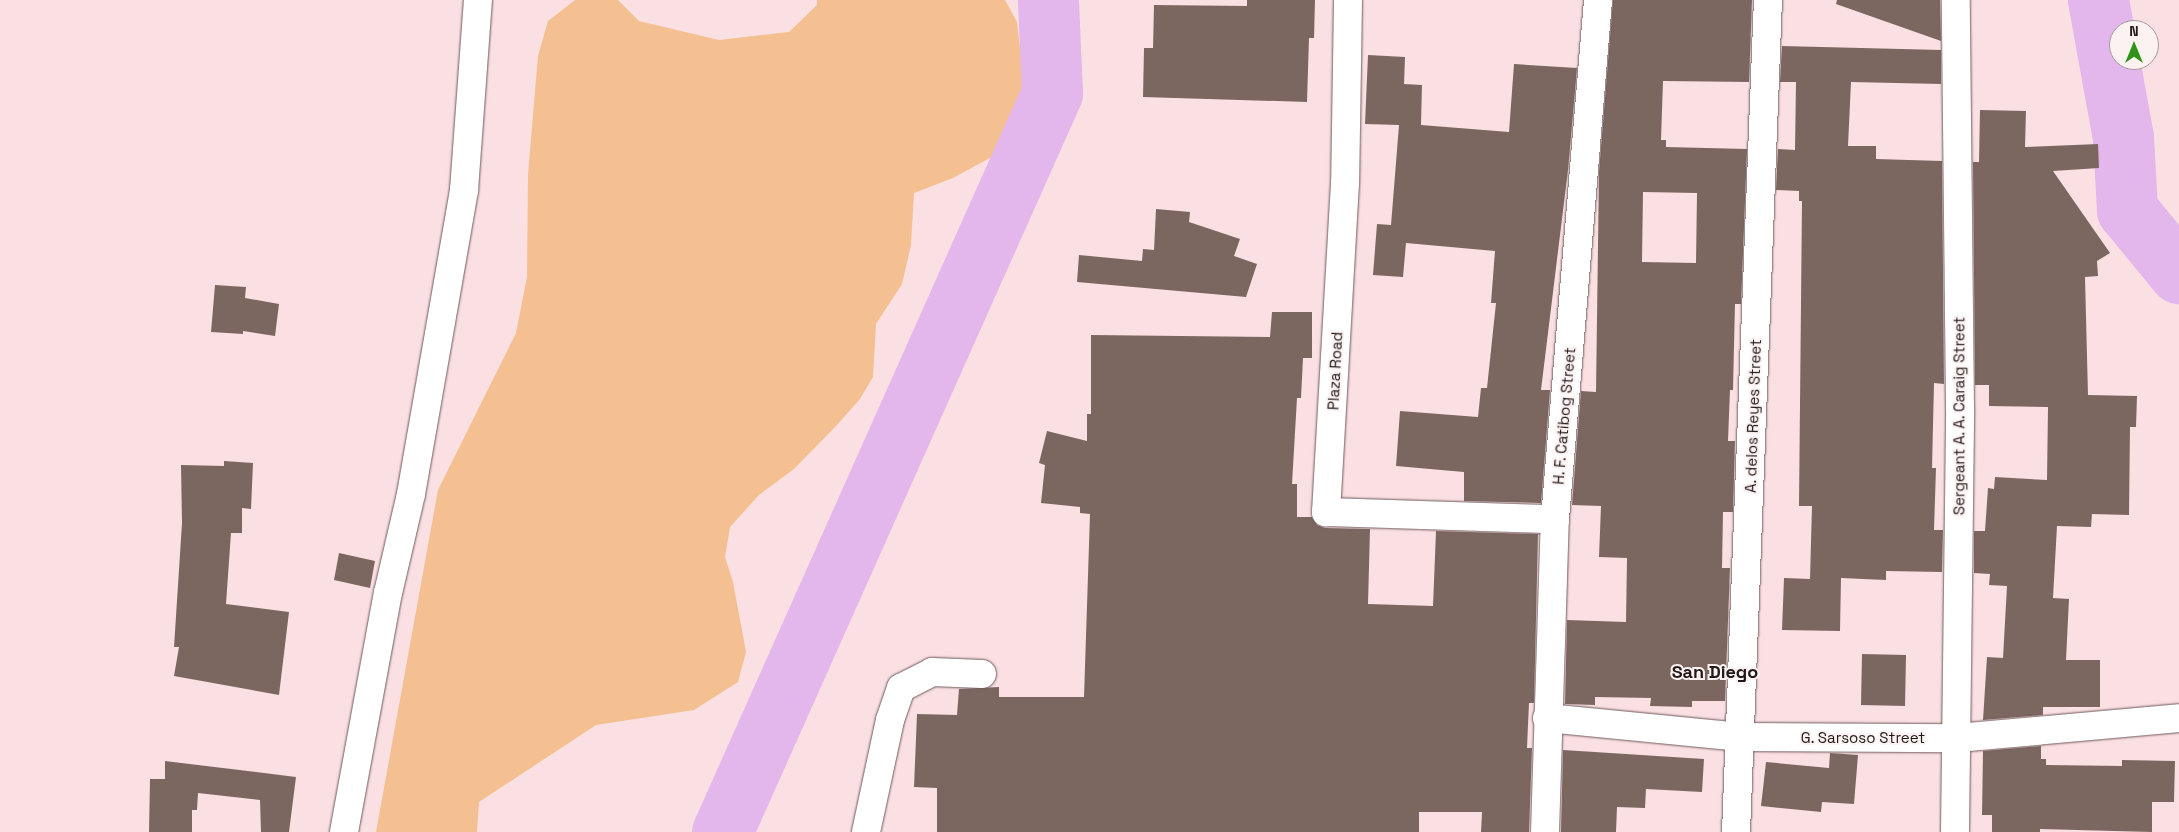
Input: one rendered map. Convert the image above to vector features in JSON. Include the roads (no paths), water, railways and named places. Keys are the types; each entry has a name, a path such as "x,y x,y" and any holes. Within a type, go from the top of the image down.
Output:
{"street":[{"path":"344,832 388,593 411,494 464,190 478,0"},
{"name":"Plaza Road","path":"1348,0 1345,183 1326,512 1555,519"},
{"name":"H. F. Catibog Street","path":"1545,832 1555,519 1598,0"},
{"name":"A. delos Reyes Street","path":"1736,832 1768,0"},
{"name":"Sergeant A. A. Caraig Street","path":"1955,832 1960,408 1956,0"},
{"path":"866,832 890,720 901,688 932,672 982,674"},
{"name":"G. Sarsoso Street","path":"1548,718 1741,737 1957,738 2179,718"}],"waterway":[{"path":"722,832 1052,93 1048,0"},
{"path":"2098,0 2123,137 2127,210 2179,273"}],"district":[{"name":"San Diego","path":"1715,672"}]}
